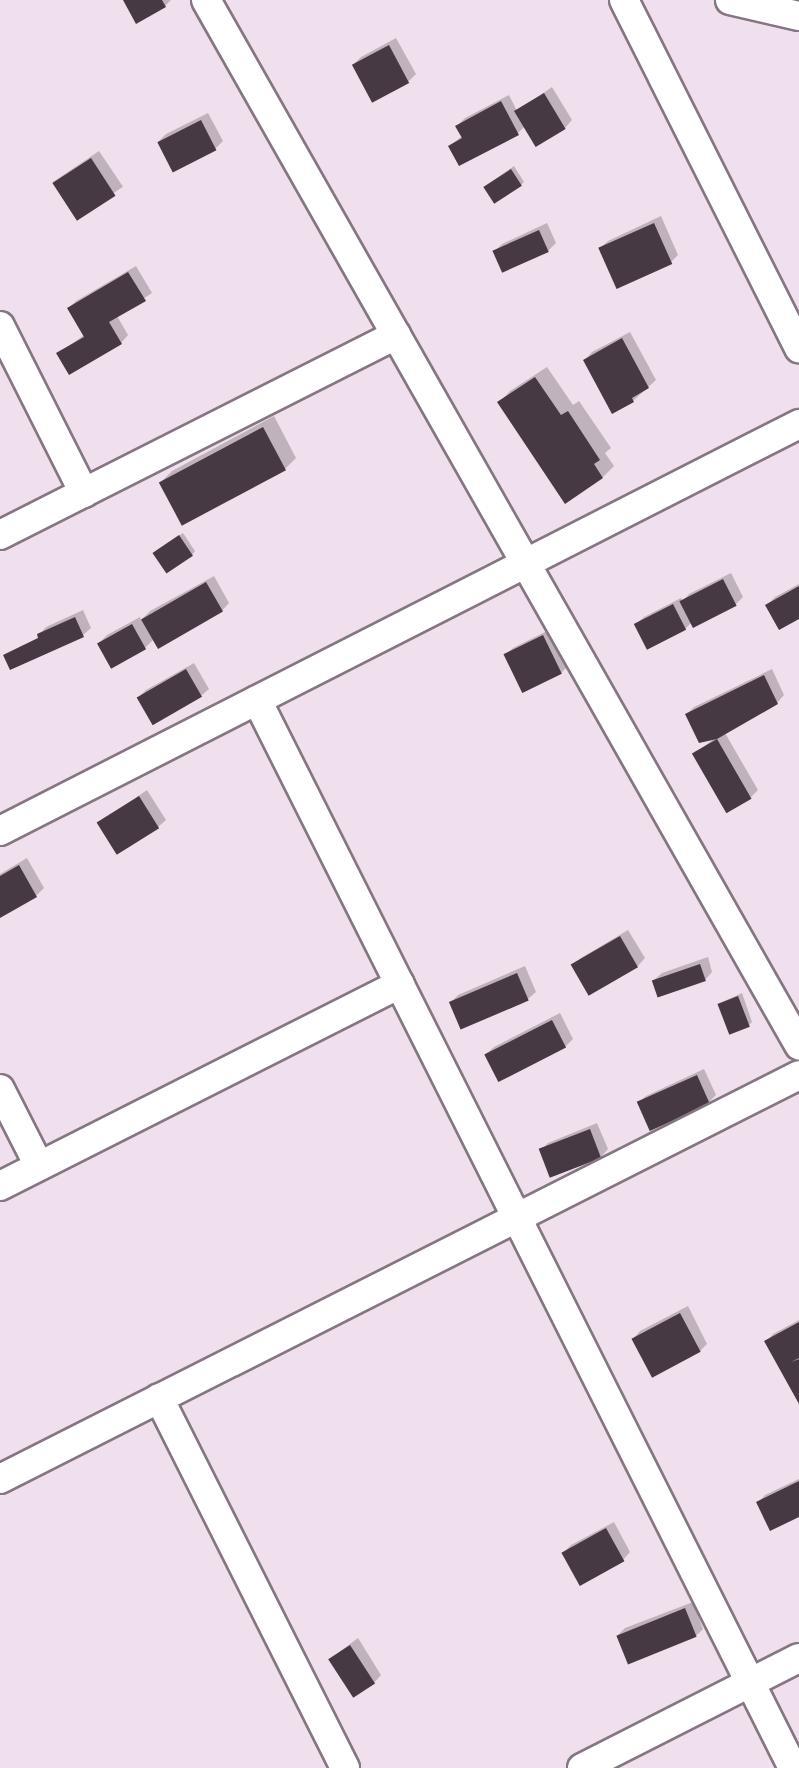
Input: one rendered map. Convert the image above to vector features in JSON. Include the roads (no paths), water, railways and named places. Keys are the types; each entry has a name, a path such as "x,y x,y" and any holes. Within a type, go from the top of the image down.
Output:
{"street":[{"path":"206,0 799,1045"},
{"path":"624,0 799,348"},
{"path":"730,0 799,16"},
{"path":"0,327 84,493"},
{"path":"0,535 396,335"},
{"path":"0,831 799,424"},
{"path":"257,700 794,1768"},
{"path":"0,1186 400,984"},
{"path":"0,1479 799,1075"},
{"path":"0,1089 39,1166"},
{"path":"159,1398 345,1768"},
{"path":"582,1768 799,1658"}]}
